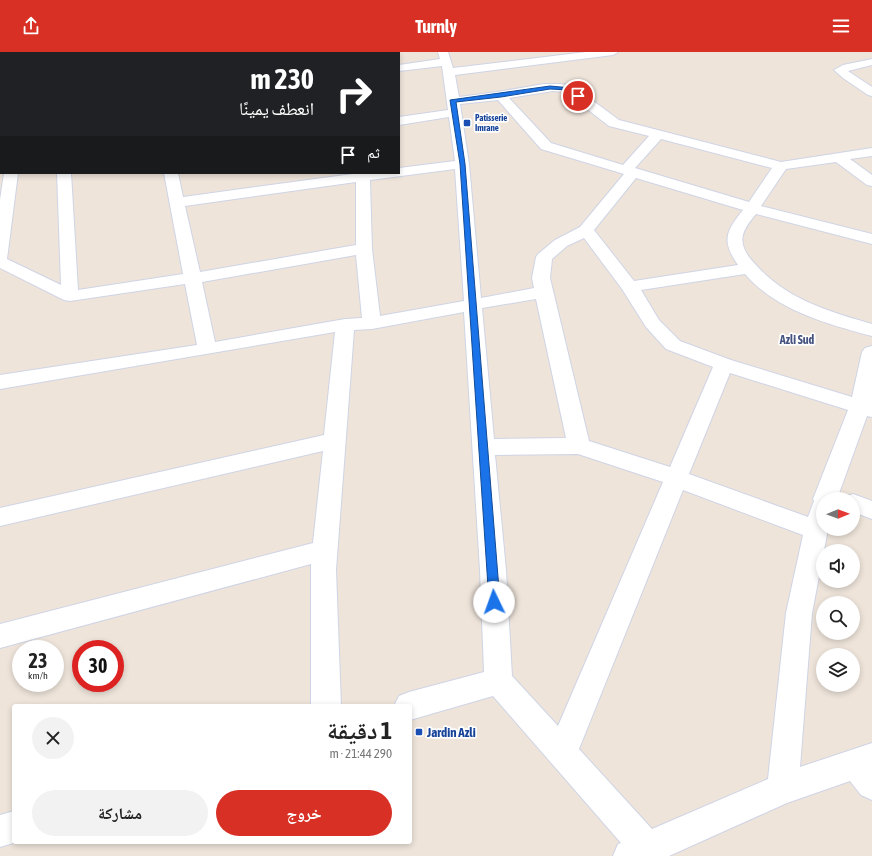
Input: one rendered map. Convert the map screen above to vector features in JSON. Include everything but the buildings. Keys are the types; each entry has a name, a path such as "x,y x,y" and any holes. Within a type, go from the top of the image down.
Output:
{"street":[{"path":"400,68 446,62 613,52"},
{"path":"446,62 462,164 493,570 498,681 562,753 643,854 783,789 867,768"},
{"path":"872,62 847,67 840,70 872,92"},
{"path":"400,121 440,116 454,106 501,96 550,88 569,89 614,123 781,166 872,152"},
{"path":"501,96 546,146 752,208 872,239"},
{"path":"579,446 543,292 541,278 544,257 561,243 586,230 658,134"},
{"path":"838,157 872,182"},
{"path":"400,172 462,164"},
{"path":"781,166 742,220 735,235 736,252 771,291 798,306 872,330"},
{"path":"0,258 12,174"},
{"path":"64,174 70,296"},
{"path":"171,174 207,349"},
{"path":"178,202 385,174"},
{"path":"363,177 364,249 372,323"},
{"path":"586,230 630,287 652,323 673,345 724,364 866,408"},
{"path":"0,262 70,296 193,278 364,249"},
{"path":"630,287 749,268"},
{"path":"0,382 345,325 372,323 543,292"},
{"path":"326,704 323,570 333,441 345,325"},
{"path":"833,492 866,408 872,352"},
{"path":"562,753 724,364"},
{"path":"0,517 333,441"},
{"path":"483,447 579,446 676,478 816,504"},
{"path":"860,506 872,510"},
{"path":"783,789 799,613 819,536"},
{"path":"0,636 325,550"},
{"path":"412,705 498,681"},
{"path":"0,831 12,828"}],"place":[{"name":"Patisserie Imrane","path":"467,123"},
{"name":"Jardin Azli","path":"419,732"}],"district":[{"name":"Azli Sud","path":"797,340"}],"route":[{"path":"494,602 493,570 462,164 453,100 501,96 550,88 569,89 578,96"}]}
